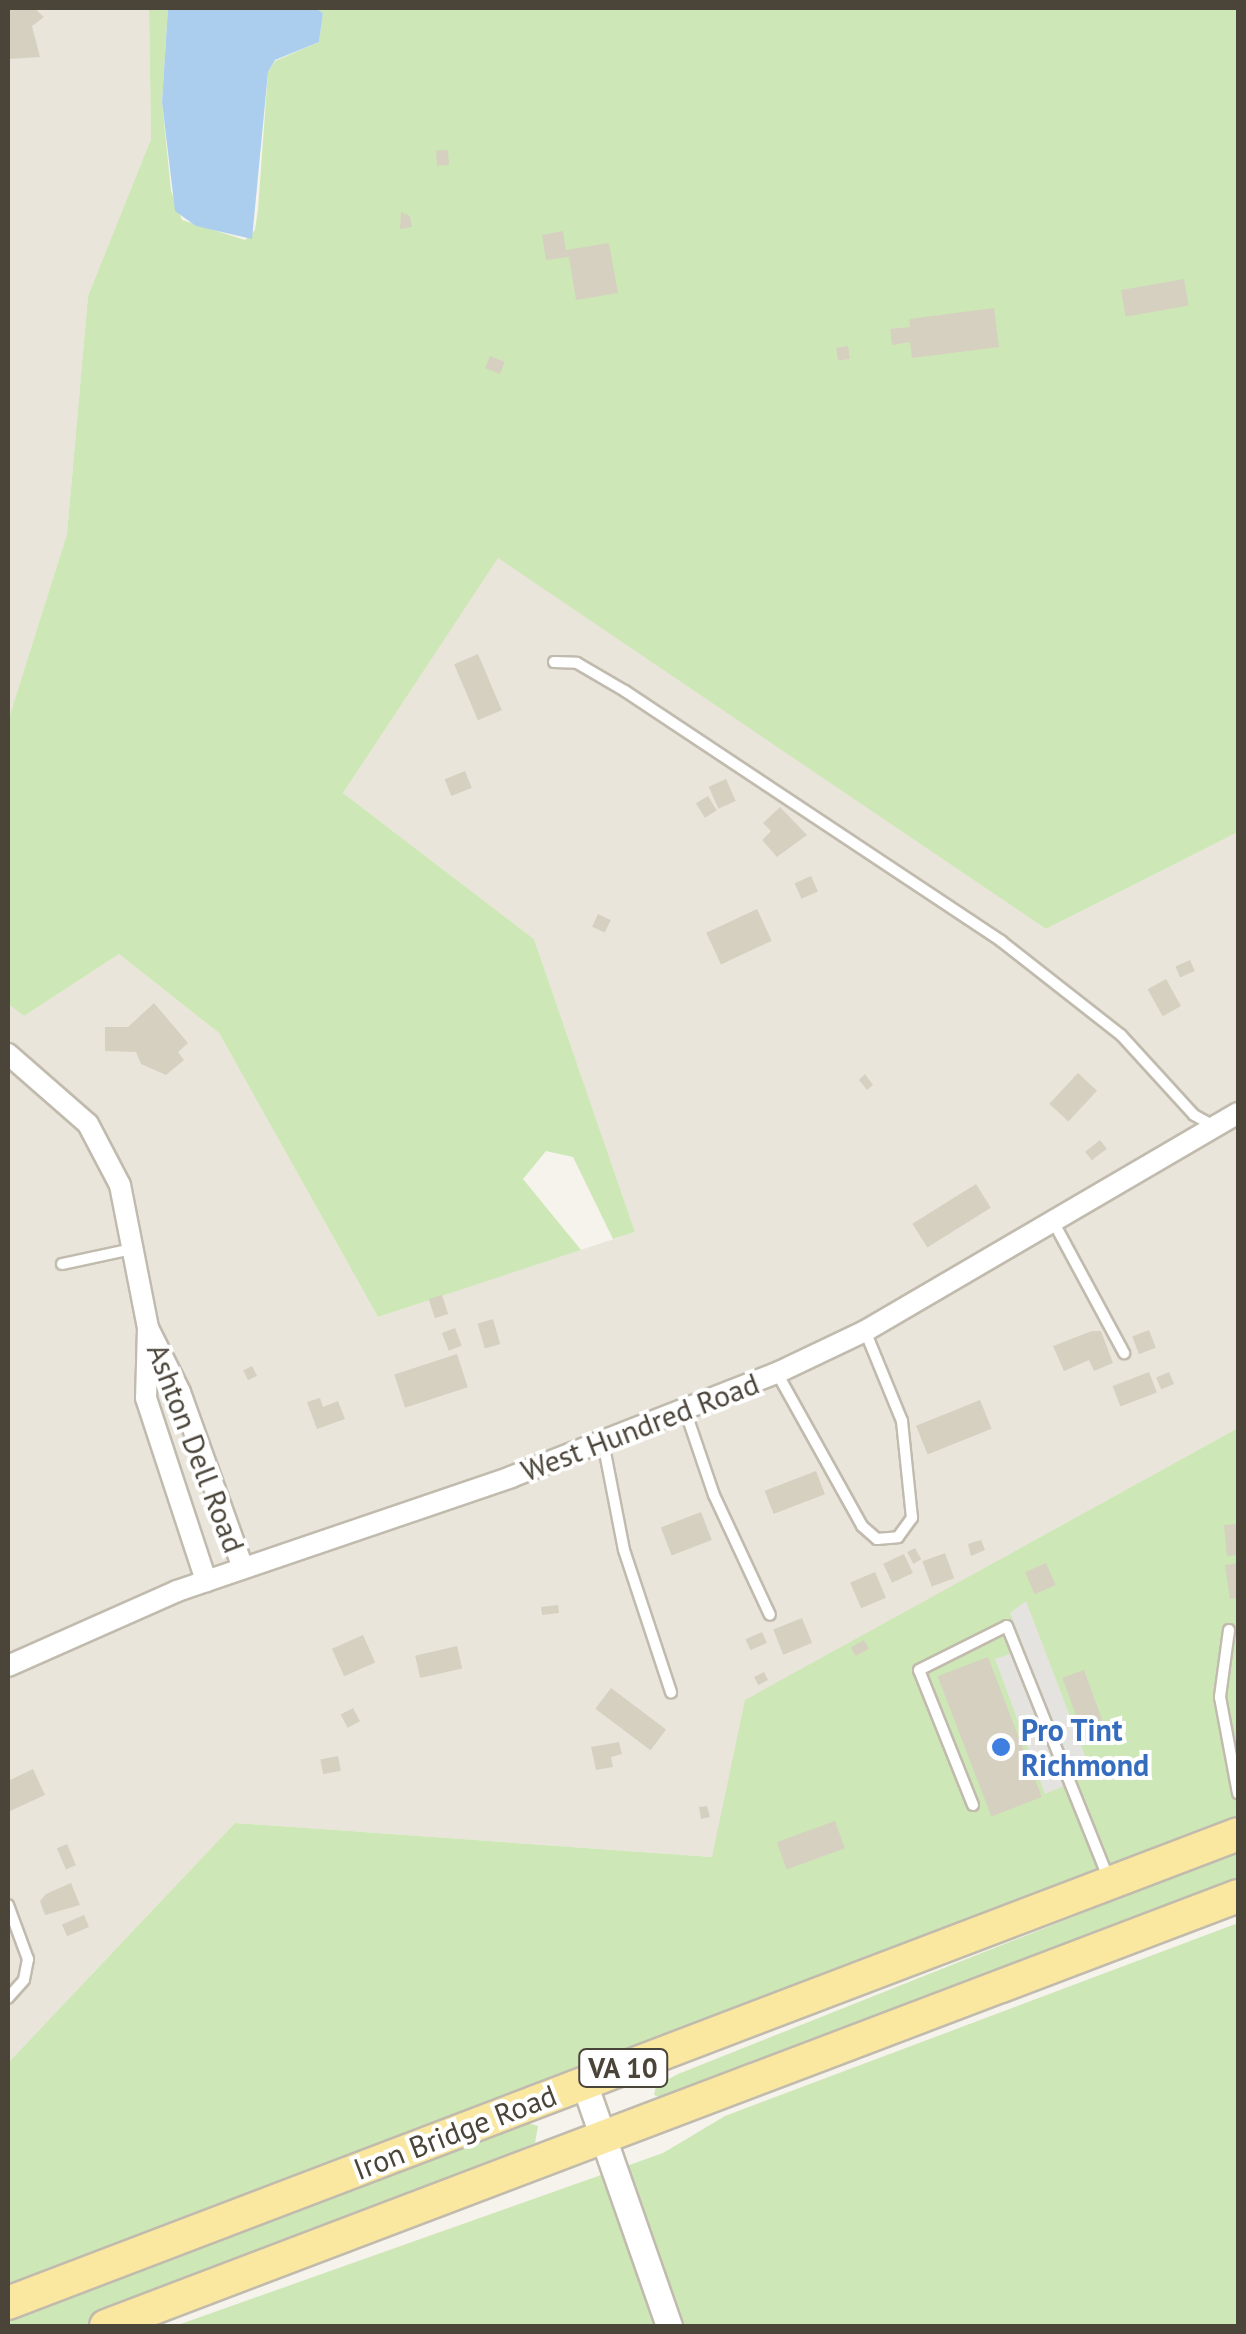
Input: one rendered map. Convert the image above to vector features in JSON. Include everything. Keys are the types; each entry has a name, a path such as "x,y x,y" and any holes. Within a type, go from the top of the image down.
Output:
{"main road":[{"name":"Iron Bridge Road","path":"8,2302 1238,1834"},
{"name":"Iron Bridge Road","path":"106,2326 1238,1896"}],"street":[{"name":"Ashton Dell Road","path":"8,1054 60,1093 99,1140 120,1185 148,1328 146,1398 206,1581"},
{"name":"West Hundred Road","path":"8,1666 60,1637 206,1581 603,1442 777,1373 865,1331 1238,1113"},
{"name":"Ashton Dell Road","path":"148,1328 180,1392 243,1568"},
{"path":"584,2083 669,2326"}],"lane":[{"path":"554,662 577,663 625,690 1001,942 1121,1035 1194,1115 1215,1127"},
{"path":"1054,1223 1124,1353"},
{"path":"62,1264 133,1248"},
{"path":"777,1373 862,1526 876,1539 898,1538 912,1518 902,1421 865,1331"},
{"path":"684,1410 714,1495 770,1615"},
{"path":"603,1442 624,1550 671,1692"},
{"path":"972,1805 920,1670 1007,1626 1110,1883"},
{"path":"1230,1630 1220,1696 1238,1793"},
{"path":"8,1905 28,1960 24,1980 8,1998"}],"shaded area":[{"path":"8,8 149,8 151,139 88,296 67,534 8,721"},
{"path":"498,557 1046,929 1238,832 1238,1428 746,1700 713,1857 235,1823 8,2063 8,1004 24,1016 119,954 219,1033 378,1317 635,1232 534,939 343,793"},
{"path":"1026,1601 1092,1774 1045,1794 995,1659 1024,1649 1010,1613"}],"green space":[{"path":"149,8 168,8 162,102 171,191 182,220 245,240 255,230 258,209 268,72 275,61 319,42 323,13 315,8 1238,8 1238,832 1046,929 498,558 343,793 534,939 635,1232 613,1239 573,1157 546,1151 523,1179 581,1250 378,1317 219,1033 119,954 24,1016 8,1004 8,721 67,534 88,296 151,139"},
{"path":"1238,1428 1238,1827 8,2300 8,2063 235,1823 712,1857 745,1700"},
{"path":"1238,1851 1238,1888 671,2101 654,2095 656,2086 678,2074"},
{"path":"1238,1923 1238,2326 175,2326 663,2153 725,2116"},
{"path":"521,2121 538,2126 535,2143 208,2279 84,2326 8,2326 8,2318"}],"water":[{"path":"168,8 315,8 323,13 319,42 275,60 268,72 252,239 196,226 175,211 162,102"}],"building":[{"path":"8,8 34,8 44,17 32,26 40,57 8,59"},
{"path":"448,150 449,165 437,166 436,151"},
{"path":"401,212 410,216 412,227 400,229"},
{"path":"563,231 566,250 609,243 618,293 576,300 569,257 546,260 542,235"},
{"path":"1184,279 1189,306 1126,317 1121,290"},
{"path":"994,308 999,347 912,358 910,342 892,345 890,329 910,327 909,319"},
{"path":"848,346 850,359 838,361 836,348"},
{"path":"490,356 505,362 500,374 485,368"},
{"path":"478,654 502,710 478,720 454,664"},
{"path":"465,771 472,788 451,796 445,779"},
{"path":"726,779 736,801 718,809 709,787"},
{"path":"708,796 717,811 705,818 696,803"},
{"path":"780,807 807,835 777,857 762,840 771,831 763,823"},
{"path":"811,876 818,892 801,899 795,883"},
{"path":"757,909 772,941 721,964 706,933"},
{"path":"598,914 611,920 605,933 592,927"},
{"path":"1190,960 1195,971 1180,977 1175,967"},
{"path":"1166,979 1181,1006 1163,1016 1148,989"},
{"path":"154,1003 188,1043 178,1052 184,1060 166,1075 141,1064 136,1052 105,1051 105,1027 128,1027"},
{"path":"1078,1073 1097,1091 1068,1121 1049,1104"},
{"path":"865,1074 873,1085 867,1090 859,1080"},
{"path":"1100,1140 1107,1149 1092,1160 1085,1152"},
{"path":"976,1184 991,1208 927,1247 912,1224"},
{"path":"442,1295 448,1314 435,1318 429,1299"},
{"path":"493,1319 500,1344 485,1348 478,1323"},
{"path":"455,1328 462,1346 449,1351 442,1333"},
{"path":"1149,1330 1156,1348 1139,1354 1132,1336"},
{"path":"1101,1331 1113,1363 1094,1371 1089,1360 1064,1371 1053,1346"},
{"path":"457,1354 468,1387 405,1408 394,1374"},
{"path":"252,1366 257,1376 248,1380 243,1371"},
{"path":"1149,1372 1157,1393 1120,1407 1113,1386"},
{"path":"1169,1372 1174,1384 1161,1389 1156,1377"},
{"path":"320,1398 323,1407 338,1401 345,1419 317,1429 307,1402"},
{"path":"980,1400 992,1429 928,1455 916,1426"},
{"path":"816,1471 825,1494 774,1514 765,1491"},
{"path":"701,1512 712,1540 672,1555 661,1527"},
{"path":"1238,1524 1238,1555 1227,1556 1224,1525"},
{"path":"981,1540 985,1550 971,1556 968,1544"},
{"path":"915,1548 921,1559 913,1564 907,1552"},
{"path":"945,1553 954,1578 932,1587 922,1561"},
{"path":"904,1554 913,1573 892,1583 883,1564"},
{"path":"1046,1563 1056,1585 1035,1594 1025,1572"},
{"path":"1238,1563 1238,1598 1230,1599 1225,1565"},
{"path":"875,1572 886,1598 861,1608 850,1583"},
{"path":"558,1605 559,1613 542,1615 541,1607"},
{"path":"802,1618 812,1643 783,1655 773,1630"},
{"path":"762,1632 767,1643 750,1650 746,1639"},
{"path":"363,1635 375,1662 344,1676 332,1649"},
{"path":"864,1640 869,1649 856,1656 851,1647"},
{"path":"457,1646 462,1668 420,1678 415,1656"},
{"path":"988,1657 1042,1797 991,1816 938,1676"},
{"path":"1084,1670 1108,1735 1086,1743 1062,1678"},
{"path":"764,1672 768,1680 758,1685 754,1677"},
{"path":"611,1688 666,1730 650,1750 595,1709"},
{"path":"353,1708 360,1721 348,1728 341,1715"},
{"path":"619,1742 622,1754 611,1757 613,1767 596,1770 591,1747"},
{"path":"338,1756 341,1771 323,1774 320,1759"},
{"path":"33,1769 45,1795 8,1812 8,1781"},
{"path":"707,1806 710,1817 701,1819 699,1807"},
{"path":"835,1821 845,1848 787,1869 777,1842"},
{"path":"67,1844 76,1865 66,1869 57,1848"},
{"path":"71,1883 80,1905 45,1915 40,1901 46,1894"},
{"path":"84,1915 89,1927 67,1936 62,1924"}],"place":[{"name":"Pro Tint Richmond","path":"1001,1747"}]}
